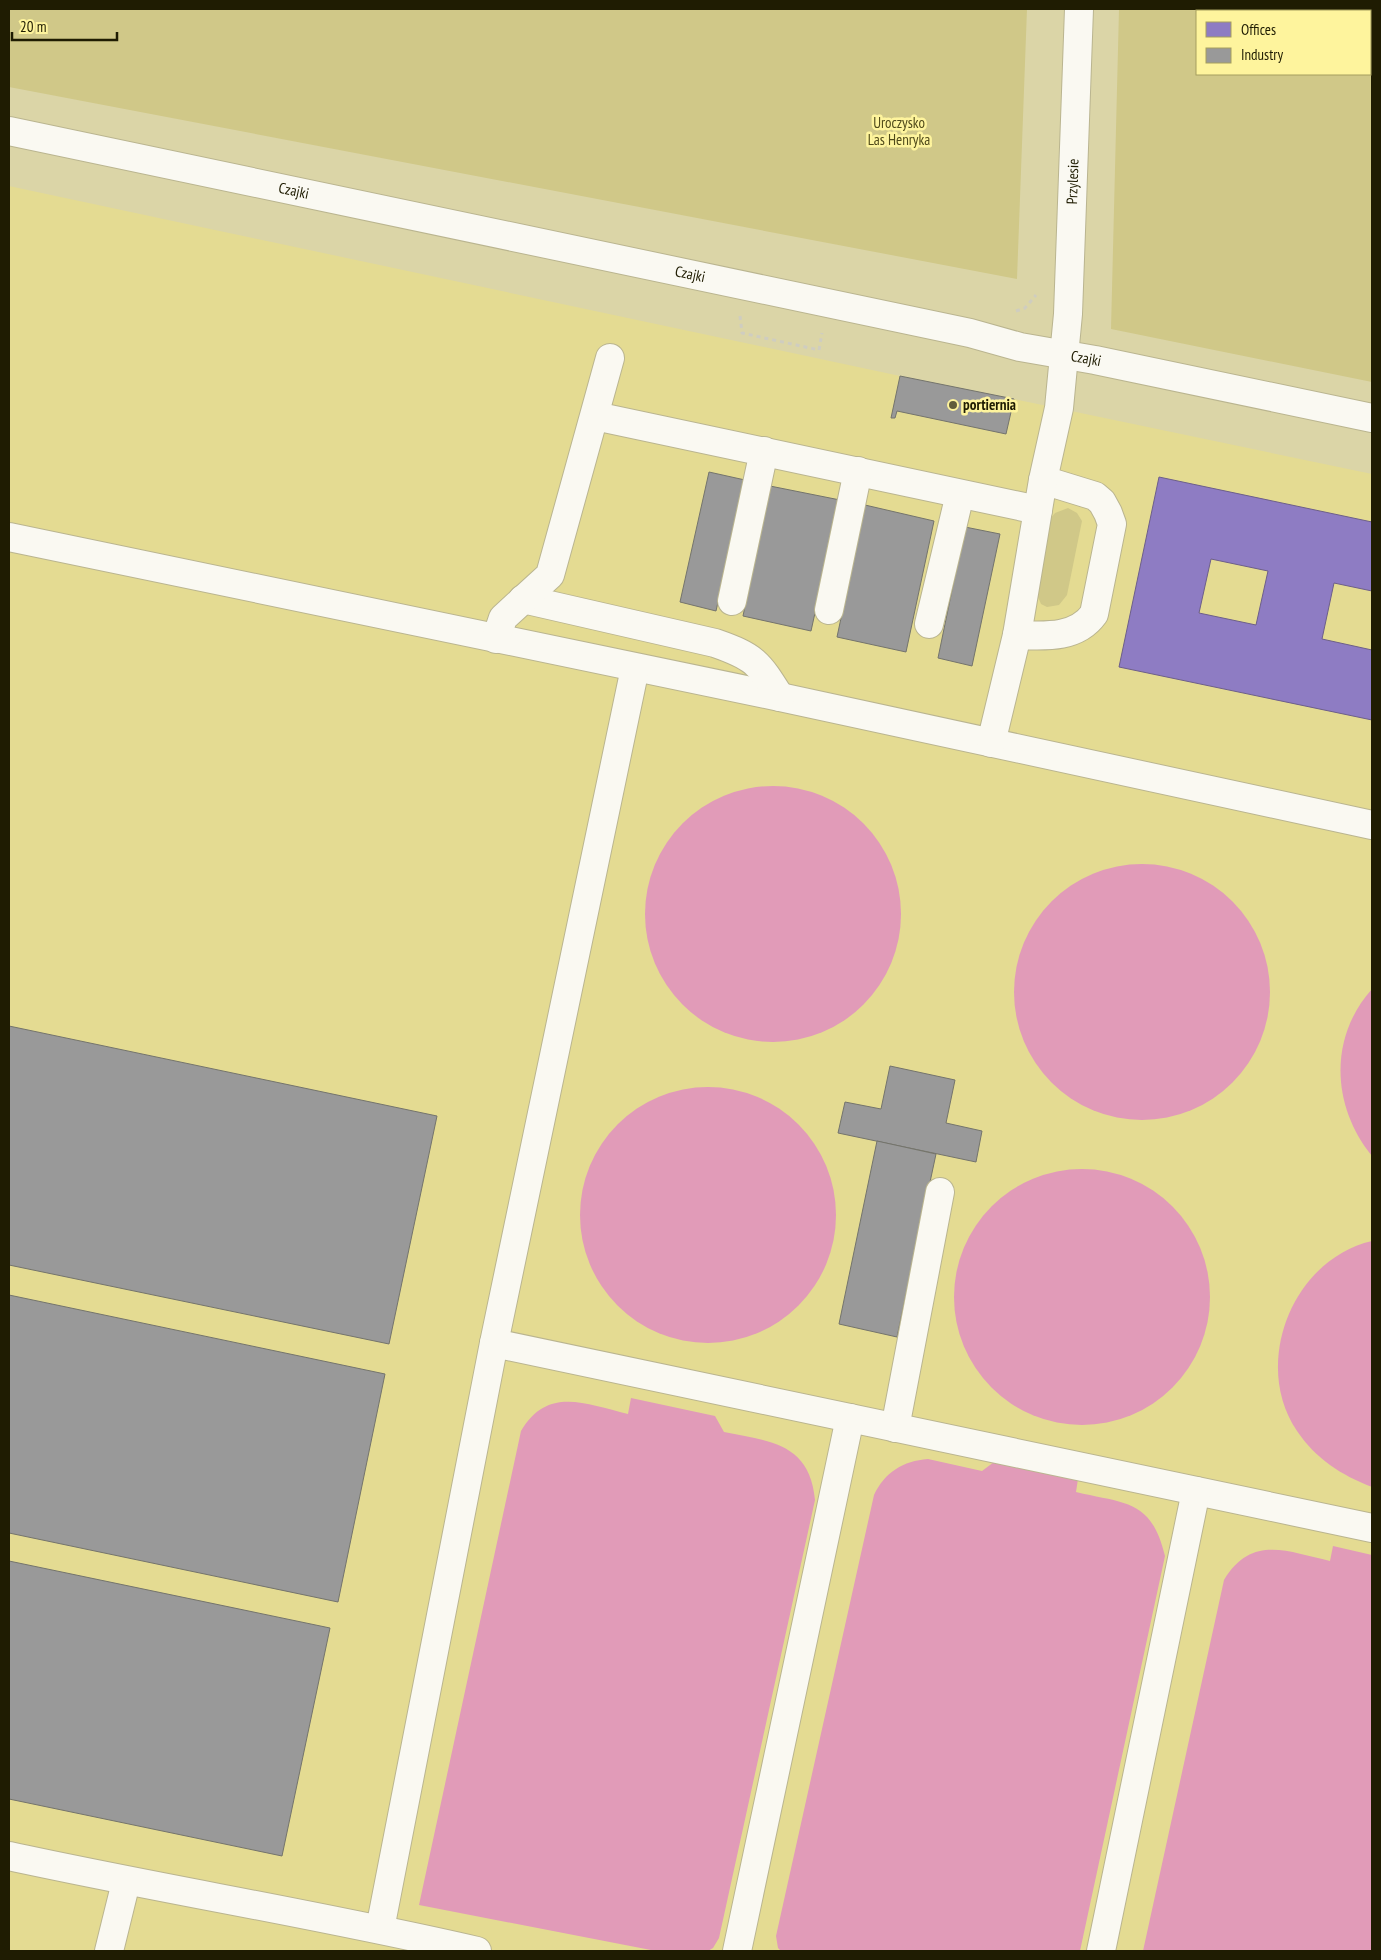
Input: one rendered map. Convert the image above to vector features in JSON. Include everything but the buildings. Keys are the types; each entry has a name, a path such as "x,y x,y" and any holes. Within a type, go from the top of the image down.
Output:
{"street":[{"name":"Przylesie","path":"991,743 1017,635 1043,480 1059,408 1064,355 1079,9"},
{"name":"Czajki","path":"9,131 951,329 1020,347 1372,418"},
{"path":"496,639 503,618 550,575 610,358"},
{"path":"595,416 1038,510"},
{"path":"732,602 764,451"},
{"path":"829,610 858,471"},
{"path":"1017,635 1049,636 1066,633 1089,621 1094,614 1112,524 1102,502 1095,496 1043,480"},
{"path":"929,624 960,494"},
{"path":"9,537 780,697 1372,825"},
{"path":"523,599 715,643 741,652 760,665 780,697"},
{"path":"380,1929 494,1343 635,668"},
{"path":"895,1428 940,1192"},
{"path":"494,1343 1372,1528"},
{"path":"738,1951 850,1418"},
{"path":"1100,1951 1196,1491"},
{"path":"9,1856 126,1882 380,1929 477,1951"},
{"path":"109,1951 126,1882"}],"shaded area":[{"path":"9,186 900,376 892,418 895,418 897,411 1006,434 1014,399 1372,474 1372,1951 9,1951"},
{"path":"773,786 810,792 833,801 854,815 872,833 891,865 898,889 901,914 895,951 886,974 872,995 854,1013 822,1032 798,1039 773,1042 736,1036 713,1027 692,1013 674,995 655,963 648,939 645,914 651,877 660,854 674,833 692,815 724,796 748,789"},
{"path":"1142,864 1179,870 1202,879 1223,893 1241,911 1260,943 1267,967 1270,992 1264,1029 1255,1052 1241,1073 1223,1091 1191,1110 1167,1117 1142,1120 1105,1114 1082,1105 1061,1091 1043,1073 1024,1041 1017,1017 1014,992 1020,955 1029,932 1043,911 1061,893 1093,874 1117,867"},
{"path":"1372,989 1372,1156 1359,1137 1349,1116 1343,1095 1340,1072 1342,1050 1348,1029 1358,1008"},
{"path":"708,1087 745,1093 768,1102 789,1116 807,1134 826,1166 833,1190 836,1215 830,1252 821,1275 807,1296 789,1314 757,1333 733,1340 708,1343 671,1337 648,1328 627,1314 609,1296 590,1264 583,1240 580,1215 586,1178 595,1155 609,1134 627,1116 659,1097 683,1090"},
{"path":"1082,1169 1119,1175 1142,1184 1163,1198 1181,1216 1200,1248 1207,1272 1210,1297 1204,1334 1195,1357 1181,1378 1163,1396 1131,1415 1107,1422 1082,1425 1045,1419 1022,1410 1001,1396 983,1378 964,1346 957,1322 954,1297 960,1260 969,1237 983,1216 1001,1198 1033,1179 1057,1172"},
{"path":"1372,1241 1372,1487 1330,1465 1304,1441 1284,1404 1278,1375 1280,1346 1288,1317 1301,1291 1320,1269 1344,1252"},
{"path":"631,1398 715,1416 724,1432 757,1438 785,1448 796,1456 805,1467 812,1481 815,1500 719,1938 713,1948 708,1951 656,1951 419,1905 521,1431 532,1417 543,1408 555,1403 582,1403 628,1414"},
{"path":"928,1459 982,1471 998,1459 1078,1479 1076,1492 1122,1502 1144,1514 1159,1537 1165,1556 1080,1951 781,1951 778,1948 776,1936 874,1495 889,1474 896,1469 911,1462"},
{"path":"1333,1546 1372,1555 1372,1951 1143,1951 1224,1580 1246,1556 1259,1551 1285,1551 1330,1561"}],"green space":[{"name":"Uroczysko Las Henryka","path":"9,9 1027,9 1017,279 9,87"},
{"path":"1119,9 1372,9 1372,382 1111,329"},
{"path":"1068,508 1077,513 1082,521 1067,595 1059,605 1047,607 1041,604 1037,595 1050,519 1055,513"}],"place":[{"name":"portiernia","path":"953,405"}]}
